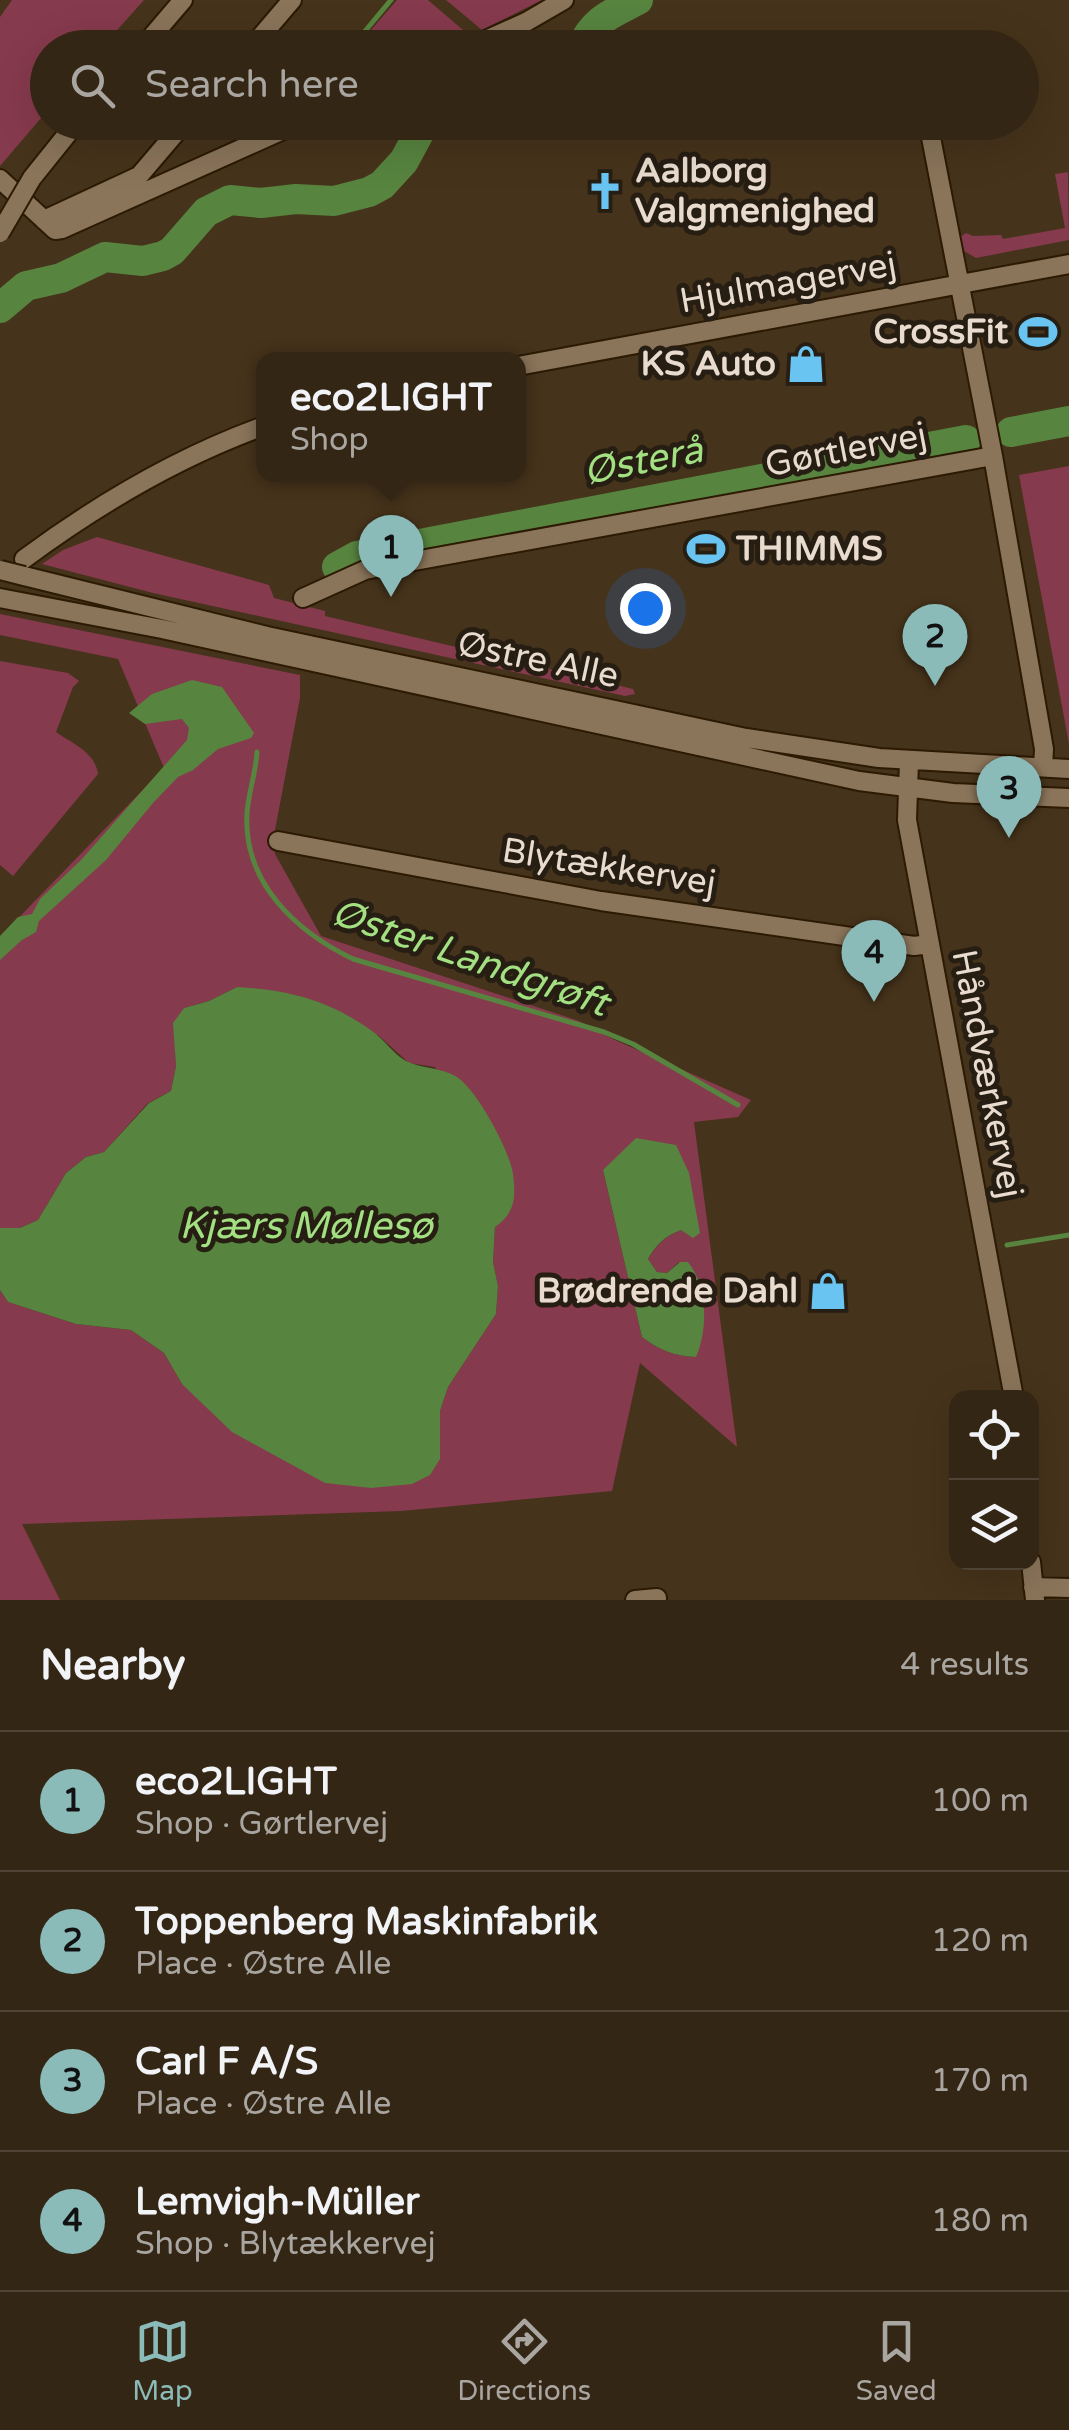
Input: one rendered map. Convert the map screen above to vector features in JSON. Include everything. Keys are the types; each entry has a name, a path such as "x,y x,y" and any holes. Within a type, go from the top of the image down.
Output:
{"street":[{"path":"266,30 292,0"},
{"path":"508,30 564,0"},
{"path":"157,30 178,6"},
{"path":"0,233 32,178 63,140"},
{"path":"44,220 138,176 169,140"},
{"path":"0,179 54,230 62,230 261,140"},
{"path":"931,140 993,456 1044,749 1043,768"},
{"name":"Hjulmagervej","path":"526,365 1069,264"},
{"path":"24,568 67,527 140,483 256,430"},
{"name":"Gørtlervej","path":"303,598 365,570 993,456"},
{"name":"Østre Alle","path":"0,570 24,568 267,636 746,738 909,761 1069,768"},
{"name":"Østre Alle","path":"0,598 179,633 792,768 906,788 1069,798"},
{"name":"Håndværkervej","path":"909,761 907,820 1013,1390"},
{"name":"Blytækkervej","path":"278,841 601,901 895,943 930,944"},
{"path":"1034,1593 1069,1588"},
{"path":"636,1600 657,1598"}],"shaded area":[{"path":"12,0 144,0 117,30 30,30 30,131 0,166 0,17"},
{"path":"397,0 428,0 463,30 371,30"},
{"path":"446,0 542,0 482,30"},
{"path":"1068,172 1069,240 976,258 964,251 960,237 966,233 1001,235 1003,239 1065,228 1055,174"},
{"path":"785,282 787,295 728,305 726,292"},
{"path":"1069,466 1069,744 1019,475"},
{"path":"97,537 269,585 274,598 325,611 325,616 633,689 635,694 625,696 153,593 42,564 63,550"},
{"path":"0,614 300,675 300,698 275,830 275,854 321,936 579,1021 751,1100 738,1117 694,1122 737,1447 640,1363 612,1491 401,1511 22,1524 60,1600 0,1600 0,1290 8,1302 76,1324 131,1330 164,1353 182,1384 440,1459 440,1411 448,1387 496,1314 498,1286 493,1262 495,1227 435,1067 409,1063 378,1035 237,987 184,1008 174,1023 176,1066 171,1091 148,1103 104,1152 86,1157 66,1173 38,1220 20,1228 0,1228 0,937 164,768 118,659 0,635","holes":["603,1170 681,1230 662,1242 648,1259 657,1272 667,1273 679,1262 696,1357 667,1352 642,1337"]},
{"path":"0,661 68,673 79,681 73,687 56,732 88,754 98,774 13,876 0,865"}],"water":[{"path":"192,680 222,687 254,733 251,738 218,749 178,777 106,860 39,921 36,932 0,960 0,936 18,917 32,914 40,899 81,860 187,740 189,728 182,719 145,724 129,713 152,694"},
{"name":"Kjærs Møllesø","path":"237,987 291,994 324,1004 372,1031 406,1061 457,1077 483,1107 511,1164 513,1204 495,1227 496,1314 448,1387 440,1411 440,1459 430,1475 412,1484 371,1488 325,1483 232,1432 182,1384 164,1353 131,1330 76,1324 8,1302 0,1290 0,1228 20,1228 38,1220 66,1173 86,1157 104,1152 149,1103 171,1091 176,1066 173,1023 184,1008"},
{"path":"636,1138 676,1145 689,1173 700,1233 693,1238 681,1230 675,1232 648,1259 657,1272 667,1273 680,1262 688,1262 695,1272 704,1308 703,1334 696,1357 667,1352 642,1337 603,1170"}],"waterway":[{"path":"366,30 391,0"},
{"path":"593,30 638,0"},
{"path":"0,308 26,286 61,278 105,257 143,261 163,256 206,212 230,200 334,201 369,192 382,185 404,161 415,140"},
{"name":"Østerå","path":"1011,432 1069,421"},
{"name":"Østerå","path":"337,567 357,556 966,440"},
{"name":"Øster Landgrøft","path":"257,752 247,814 254,862 278,902 312,935 353,959 604,1032 633,1044 738,1105"},
{"name":"Øster Landgrøft","path":"1007,1245 1069,1235"}],"place":[{"name":"Aalborg Valgmenighed","path":"605,191"},
{"name":"CrossFit","path":"1038,332"},
{"name":"KS Auto","path":"806,364"},
{"name":"THIMMS","path":"706,549"},
{"name":"eco2LIGHT","path":"391,597"},
{"name":"Toppenberg Maskinfabrik","path":"935,686"},
{"name":"Carl F A/S","path":"1009,838"},
{"name":"Lemvigh-Müller","path":"874,1002"},
{"name":"Brødrende Dahl","path":"828,1291"}]}
